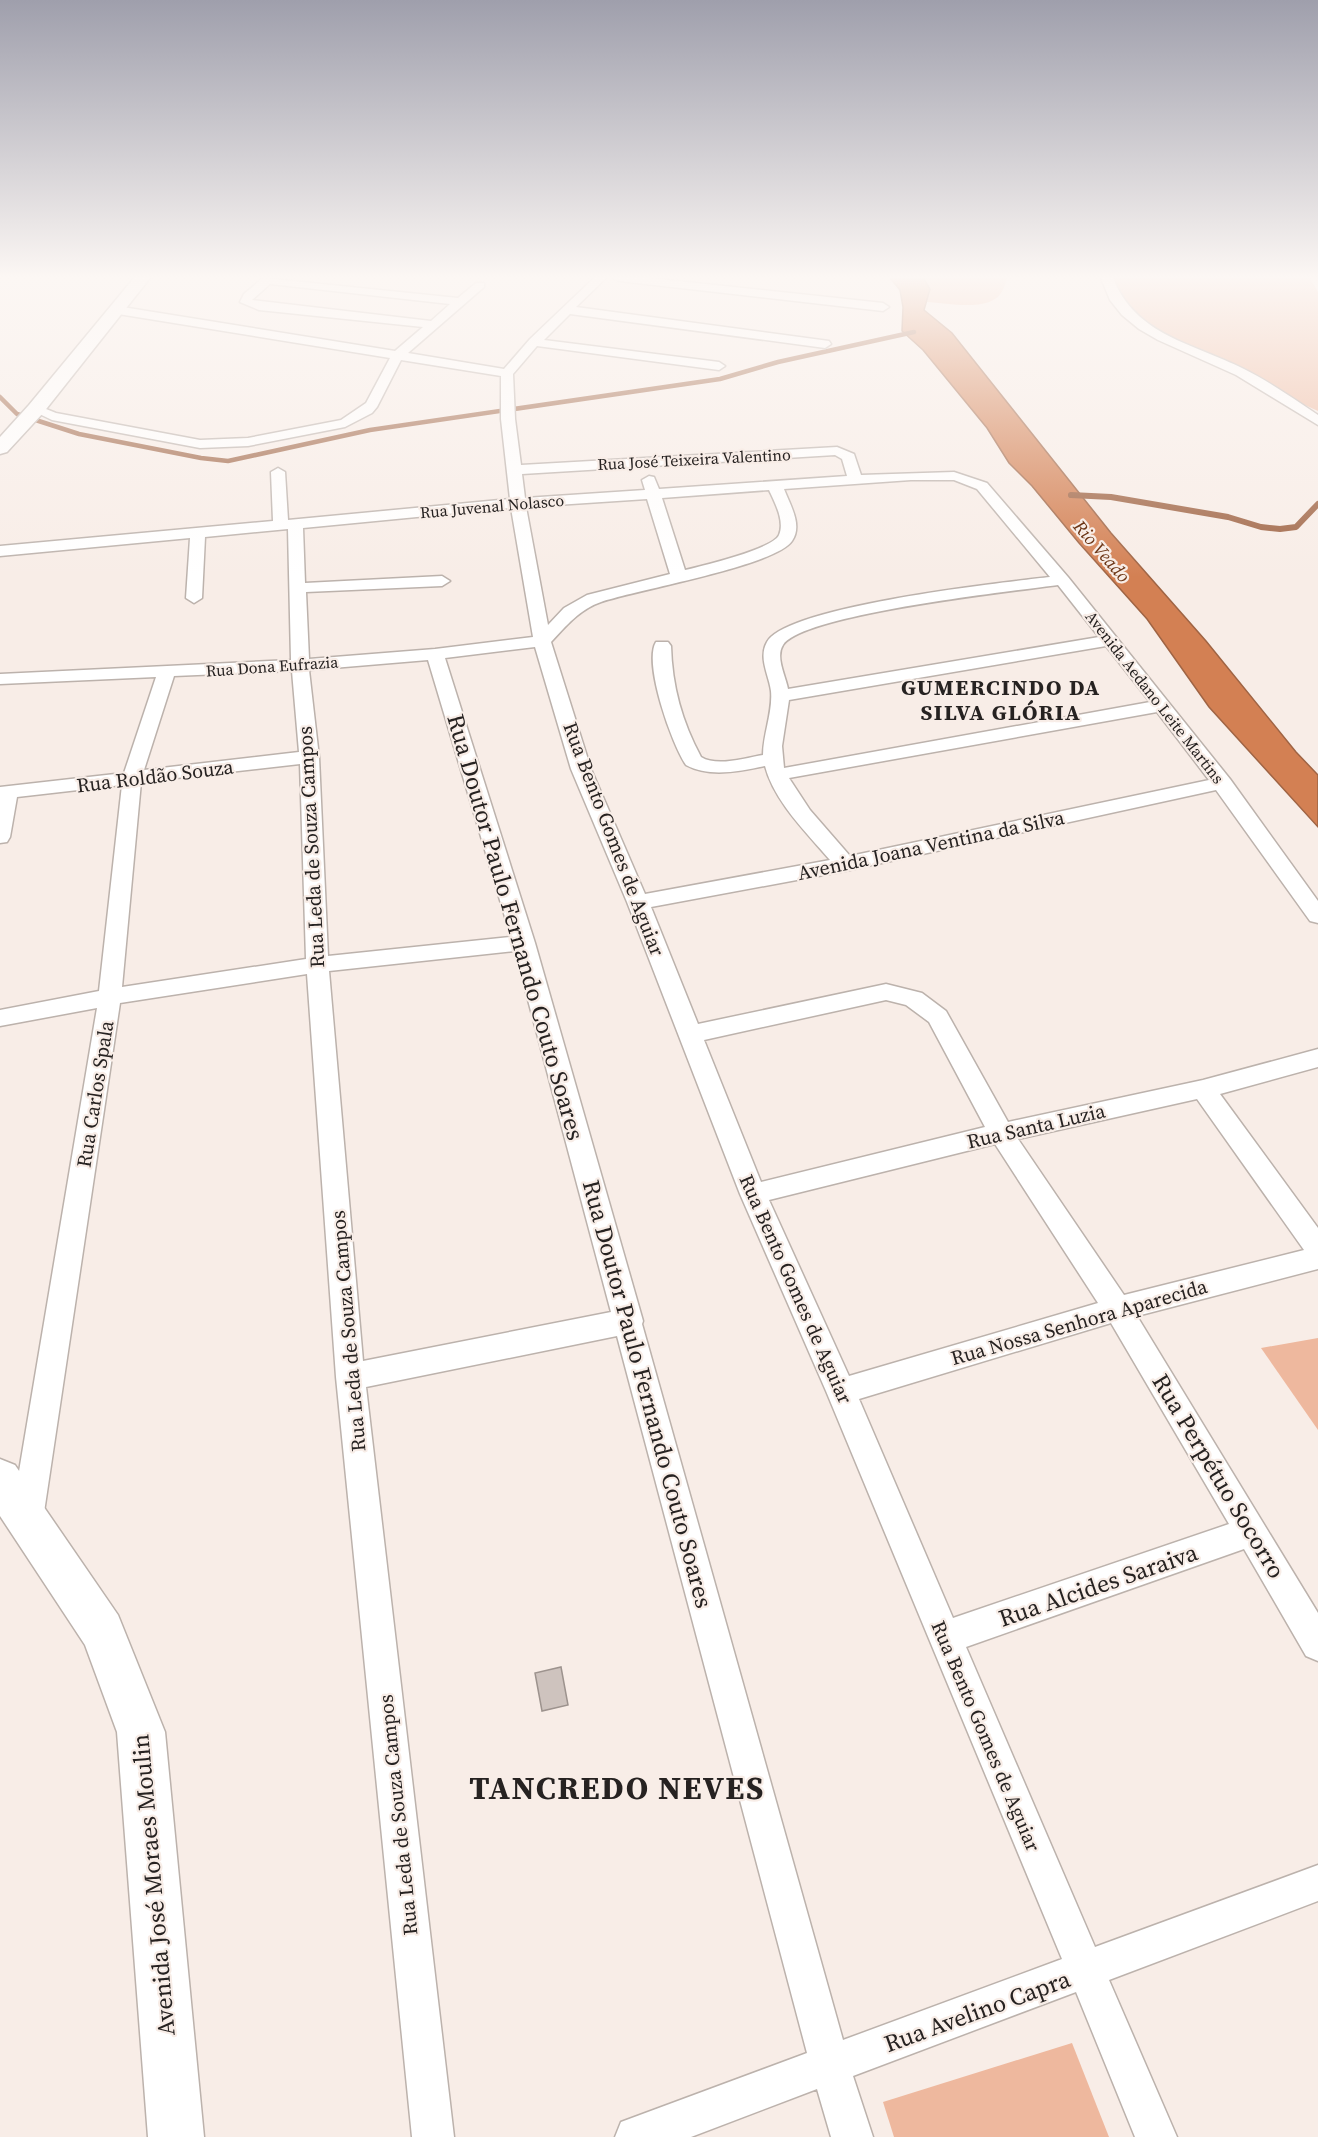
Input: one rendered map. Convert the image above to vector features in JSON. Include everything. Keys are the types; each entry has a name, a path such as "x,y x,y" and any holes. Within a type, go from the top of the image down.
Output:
{"main road":[{"path":"0,448 61,378"},
{"name":"Avenida José Moraes Moulin","path":"0,1479 102,1631 141,1732 176,2137"}],"street":[{"path":"36,409 52,416 200,444 248,442 327,427 356,417 372,404 384,378"},
{"name":"Rua Bento Gomes de Aguiar","path":"507,378 508,411 518,503 542,641 581,769 638,902 753,1194 842,1391 944,1638 1156,2137"},
{"path":"1250,378 1318,421"},
{"name":"Rua José Teixeira Valentino","path":"514,470 837,451 849,457 855,479"},
{"path":"644,462 678,575"},
{"name":"Rua Leda de Souza Campos","path":"278,472 288,524 296,588 300,666 309,757 317,965 350,1377 434,2137"},
{"name":"Rua Juvenal Nolasco","path":"0,551 518,503 855,479 954,476 982,486"},
{"path":"542,641 570,612 593,599 755,556 785,541 790,528 789,521 775,486"},
{"name":"Avenida Aedano Leite Martins","path":"982,486 1062,580 1223,783 1318,916"},
{"path":"194,597 198,532"},
{"path":"845,864 795,803 774,767 781,696 773,661 773,651 777,640 786,632 801,625 961,592 1062,580"},
{"path":"296,588 442,581"},
{"path":"781,696 1110,640"},
{"name":"Rua Dona Eufrazia","path":"0,679 300,666 435,654 542,641"},
{"path":"662,646 662,674 668,698 693,761 697,765 711,767 774,767 1161,706"},
{"name":"Rua Doutor Paulo Fernando Couto Soares","path":"435,654 524,943 629,1321 830,2065 852,2137"},
{"name":"Rua Carlos Spala","path":"27,1519 110,997 132,779 166,672"},
{"name":"Rua Roldão Souza","path":"4,792 309,757"},
{"name":"Avenida Joana Ventina da Silva","path":"638,902 845,864 1223,783"},
{"path":"0,837 4,792"},
{"path":"0,1018 110,997 317,965 524,943"},
{"name":"Rua Perpétuo Socorro","path":"691,1034 886,992 912,997 926,1004 938,1017 1001,1133 1118,1309 1318,1644"},
{"name":"Rua Santa Luzia","path":"753,1194 1001,1133 1203,1089 1318,1058"},
{"path":"1203,1089 1318,1249"},
{"name":"Rua Nossa Senhora Aparecida","path":"842,1391 1118,1309 1318,1258"},
{"path":"350,1377 629,1321"},
{"name":"Rua Alcides Saraiva","path":"944,1638 1252,1531"},
{"name":"Rua Avelino Capra","path":"636,2137 1318,1883"}],"shaded area":[{"path":"1245,378 1318,378 1318,411"},
{"path":"1318,1338 1318,1430 1261,1348"},
{"path":"1072,2043 1109,2137 894,2137 883,2102"}],"water":[{"name":"Rio Veado","path":"946,378 988,378 1111,533 1206,641 1296,752 1318,775 1318,827 1209,707 1147,619 1032,486 1009,463 987,428"}],"building":[{"path":"561,1667 568,1705 542,1711 535,1673"}],"waterway":[{"path":"0,397 17,414 79,434 201,458 228,461 370,430 724,378"},
{"path":"1071,495 1111,497 1228,517 1261,527 1280,529 1296,527 1318,504"}],"district":[{"name":"GUMERCINDO DA SILVA GLÓRIA","path":"1001,700"},
{"name":"TANCREDO NEVES","path":"617,1788"}]}
